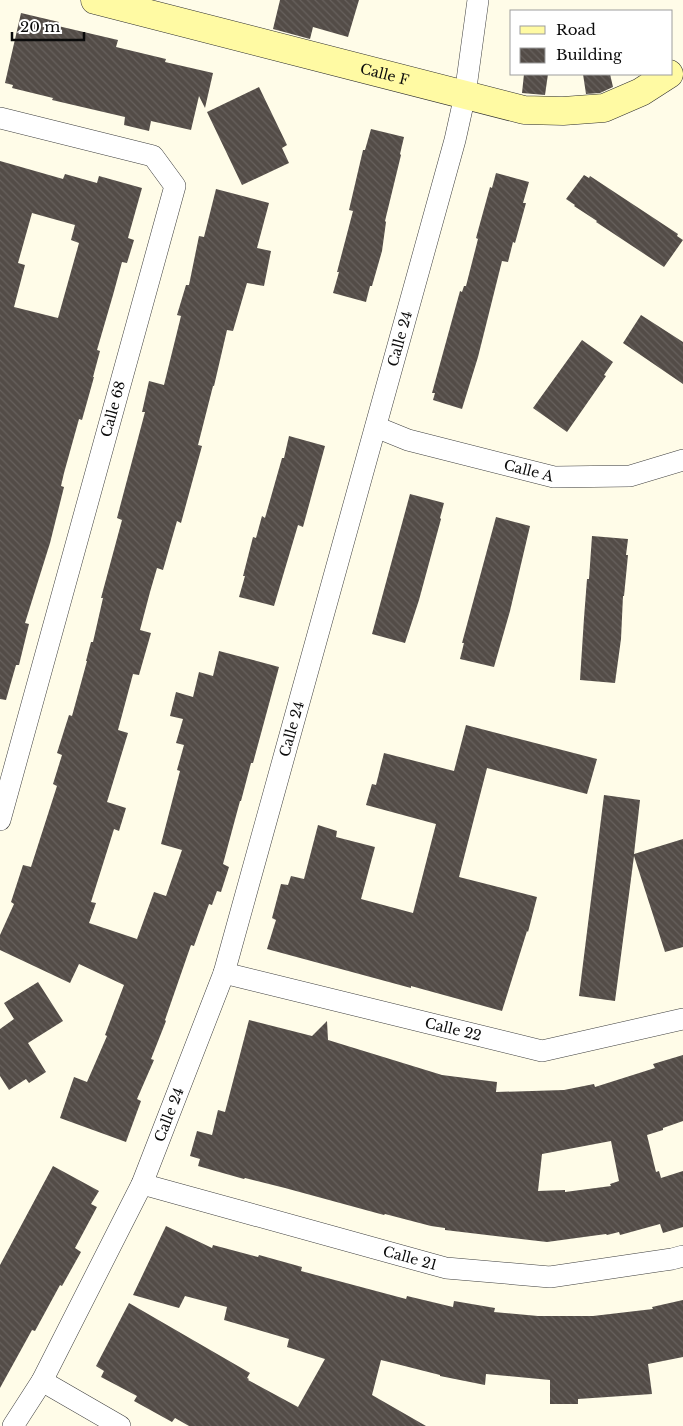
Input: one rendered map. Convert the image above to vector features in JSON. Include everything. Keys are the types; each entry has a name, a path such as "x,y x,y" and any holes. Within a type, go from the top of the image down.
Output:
{"street":[{"name":"Calle F","path":"95,0 524,110 563,112 604,108 641,92 667,75"},
{"name":"Calle 24","path":"13,1426 42,1382 142,1184 224,973 455,140 465,95 478,0"},
{"name":"Calle F","path":"673,71 683,63"},
{"name":"Calle 68","path":"0,118 153,156 175,186 0,820"},
{"name":"Calle A","path":"376,427 408,440 554,477 630,476 683,460"},
{"name":"Calle 22","path":"224,973 542,1051 683,1019"},
{"name":"Calle 21","path":"142,1184 446,1268 550,1277 683,1256"},
{"path":"42,1382 120,1426"}],"building":[{"path":"280,0 359,0 348,37 313,27 310,39 273,29"},
{"path":"21,13 59,22 58,26 118,40 116,47 166,59 165,62 213,73 205,108 199,96 191,130 151,121 149,131 124,125 125,117 52,100 53,98 12,88 13,85 5,83"},
{"path":"524,75 548,75 545,95 522,93"},
{"path":"583,75 610,75 613,87 600,93 586,94"},
{"path":"259,87 287,145 282,148 289,163 242,185 207,112"},
{"path":"371,129 404,137 385,221 382,251 366,302 333,293 353,211 349,210 363,150 365,150"},
{"path":"0,161 63,179 65,174 97,183 99,176 142,188 128,238 134,240 127,263 122,262 97,350 100,351 94,377 82,420 79,419 64,473 61,486 64,487 50,543 25,623 29,624 19,665 16,665 6,700 0,699","holes":["32,213 75,225 71,240 79,243 58,318 14,307 25,265 18,263"]},
{"path":"496,173 529,182 523,203 526,203 508,262 502,261 478,357 462,409 433,400 435,393 432,393 460,291 462,292 464,286 466,286 478,239 476,238 490,187 492,188"},
{"path":"584,175 589,178 590,176 678,234 677,236 683,240 664,267 596,222 566,199"},
{"path":"216,189 269,203 257,248 271,251 264,286 247,283 233,331 227,330 198,445 202,446 181,523 177,521 163,570 157,568 150,592 140,630 151,633 139,675 133,674 118,730 128,733 107,802 126,808 119,831 114,829 91,902 96,903 89,923 137,939 154,892 166,896 182,850 161,844 180,771 177,770 184,745 176,743 183,719 170,716 176,692 193,697 199,672 213,676 219,651 279,667 223,864 229,867 221,892 217,891 212,905 209,904 194,946 191,945 166,1021 151,1059 154,1060 137,1099 141,1101 126,1142 60,1118 74,1077 87,1082 107,1036 105,1035 124,985 79,964 70,983 0,950 0,935 14,904 11,902 23,865 31,867 57,786 53,784 62,755 57,753 69,715 72,716 91,642 93,642 103,598 101,598 122,520 117,518 145,412 142,412 149,381 164,385 181,316 177,315 186,285 189,285 199,236 204,237"},
{"path":"641,315 683,342 683,384 623,343"},
{"path":"582,340 613,362 604,375 606,376 567,432 533,408"},
{"path":"289,436 325,446 303,527 298,525 274,606 239,597 253,537 256,538 262,516 265,518"},
{"path":"410,494 444,503 419,600 405,643 372,634"},
{"path":"496,517 530,526 510,611 494,667 460,659 464,643 462,643"},
{"path":"592,536 628,539 621,639 615,683 580,680"},
{"path":"466,725 597,759 587,794 487,768 459,877 537,897 528,932 502,1011 267,949 276,920 272,918 281,884 288,885 291,876 304,879 318,825 337,831 336,837 375,847 361,899 413,913 436,824 366,805 372,784 376,785 384,753 454,771"},
{"path":"604,795 640,800 634,854 683,839 683,947 665,952 634,856 615,1001 579,996"},
{"path":"38,982 63,1021 28,1043 46,1072 29,1083 26,1079 9,1090 0,1076 0,1029 14,1019 4,1003"},
{"path":"249,1020 312,1036 327,1021 328,1040 442,1075 497,1082 496,1092 564,1090 594,1084 595,1087 655,1068 653,1064 683,1055 683,1121 647,1135 656,1172 659,1171 661,1178 683,1171 683,1227 663,1233 660,1224 620,1235 619,1232 547,1242 445,1230 445,1228 384,1215 198,1166 200,1159 190,1156 197,1131 212,1135 218,1110 225,1112","holes":["611,1141 619,1181 610,1184 611,1186 565,1192 565,1190 538,1191 542,1154"]},
{"path":"53,1166 99,1191 91,1204 97,1207 75,1248 81,1252 62,1286 60,1285 35,1331 32,1330 0,1388 0,1265"},
{"path":"166,1226 212,1248 213,1245 258,1257 259,1255 302,1267 301,1271 406,1299 407,1296 453,1307 454,1301 495,1308 494,1312 538,1316 593,1316 653,1309 652,1307 683,1300 683,1357 648,1364 652,1394 578,1399 578,1404 550,1404 550,1380 486,1374 485,1385 440,1376 381,1360 372,1395 426,1426 189,1426 175,1418 172,1422 134,1401 137,1396 101,1377 104,1371 96,1366 129,1303 250,1373 247,1378 248,1380 298,1407 325,1359 287,1347 289,1339 224,1320 227,1307 185,1296 179,1308 133,1295"}]}
